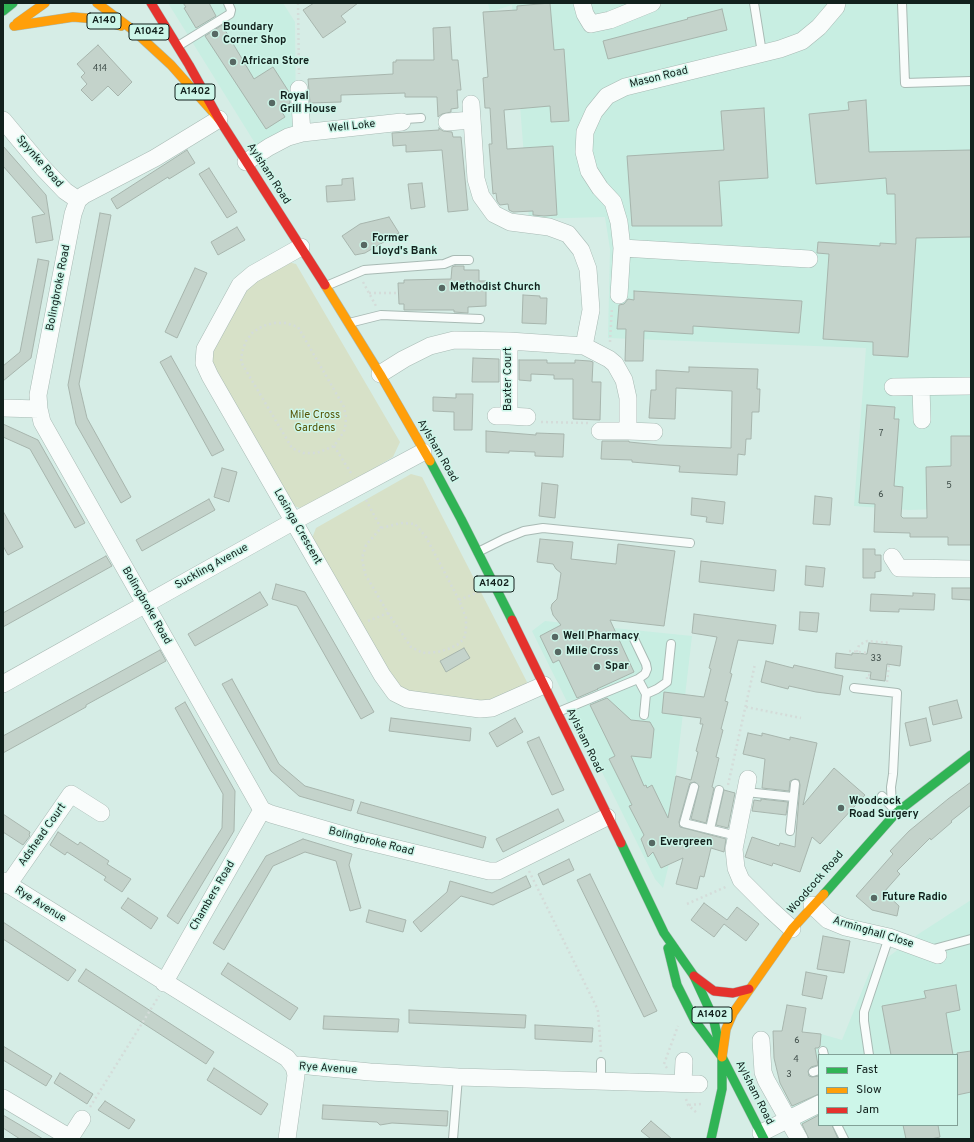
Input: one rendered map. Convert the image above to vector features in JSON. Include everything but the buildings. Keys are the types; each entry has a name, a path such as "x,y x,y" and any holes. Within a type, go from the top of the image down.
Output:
{"main road":[{"path":"3,12 13,3"},
{"name":"A140","path":"14,26 45,3"},
{"name":"A140","path":"97,3 133,30 171,65"},
{"name":"Aylsham Road","path":"151,3 219,119 326,286 380,374 458,512 544,685 664,933 694,976 713,1017 722,1057"},
{"name":"A140","path":"3,30 14,26 73,17 97,19 133,30"},
{"name":"A1042","path":"150,33 171,65"},
{"name":"A1402","path":"171,65 219,119"},
{"name":"Woodcock Road","path":"722,1057 726,1029 733,1013 792,929 894,810 971,755"},
{"name":"Aylsham Road","path":"664,933 677,985 695,1021 722,1057 762,1136"},
{"name":"A1402","path":"694,976 714,991 733,993 749,989"},
{"path":"711,1139 722,1089 722,1057"}],"street":[{"path":"582,3 585,14 591,24 610,20 652,3"},
{"name":"Mason Road","path":"619,295 622,248 619,222 613,202 600,188 589,171 584,152 585,132 594,112 607,96 625,87 780,49 802,41 819,27 836,7 837,3"},
{"path":"299,89 302,132"},
{"path":"471,104 476,179 481,196 494,214 510,222 549,227 568,234 581,250 588,269 591,310 584,346"},
{"path":"78,200 84,195 155,158 219,119"},
{"name":"Spynke Road","path":"3,120 43,168 65,191 78,200"},
{"path":"447,122 472,120"},
{"name":"Well Loke","path":"246,162 269,147 288,137 302,132 402,122"},
{"name":"Bolingbroke Road","path":"78,200 73,214 39,388 39,409 42,422 262,810 270,814 357,839 489,871 498,871 608,817"},
{"name":"Losinga Crescent","path":"301,247 253,274 240,285 205,349 204,363 210,376 382,675 395,693 407,699 480,709 492,708 544,685"},
{"path":"622,248 809,260"},
{"name":"Baxter Court","path":"380,374 404,359 430,346 454,340 509,341 584,346 609,359 615,364 624,380 628,398 628,431"},
{"name":"Baxter Court","path":"509,341 502,416 527,417"},
{"path":"893,387 921,388 971,386"},
{"path":"921,388 922,420"},
{"path":"3,408 39,409"},
{"path":"600,431 654,432"},
{"name":"Suckling Avenue","path":"3,684 294,521 423,452"},
{"path":"894,568 971,569"},
{"path":"747,786 734,849 736,868 741,880 792,929"},
{"name":"Adshead Court","path":"6,883 71,794 101,813"},
{"name":"Chambers Road","path":"164,982 262,810"},
{"name":"Rye Avenue","path":"6,883 287,1058 294,1067 299,1066 370,1072 458,1076 691,1084 684,1061"},
{"name":"Arminghall Close","path":"812,905 828,920 846,927 889,937 933,953"},
{"path":"761,1040 765,1076 799,1139"},
{"path":"287,1139 296,1075 294,1067"},
{"path":"3,1098 71,1138 82,1119"},
{"path":"762,1136 788,1120 818,1105"}],"lane":[{"path":"177,46 230,14 231,10 228,3"},
{"path":"754,3 762,53"},
{"path":"902,3 905,82 971,81"},
{"path":"402,122 404,119 421,118"},
{"path":"326,286 364,270 444,264 454,260 469,260"},
{"path":"348,323 381,315 480,319"},
{"path":"478,552 524,531 544,528 690,543"},
{"path":"557,713 638,679 645,674 647,669 646,664 634,639"},
{"path":"646,694 667,682 671,644"},
{"path":"638,679 646,694 644,715"},
{"path":"854,688 896,693 894,774 891,787 894,810"},
{"path":"790,831 795,784"},
{"path":"747,786 793,797"},
{"path":"694,787 684,823 737,836"},
{"path":"710,829 719,790"},
{"path":"882,796 894,810"},
{"path":"869,1054 864,1012 889,937"},
{"path":"933,953 971,938"},
{"path":"601,1062 601,1081"},
{"path":"453,1139 458,1076"},
{"path":"838,1126 844,1139"}],"path":[{"path":"298,3 299,89"},
{"path":"358,273 381,315"},
{"path":"369,293 398,293"},
{"path":"609,359 612,296 619,295"},
{"path":"274,323 286,323 298,327 344,407 346,417 345,429 334,446 317,453 303,453 292,448 241,362 242,352 246,341 253,332 263,326 274,323"},
{"path":"527,417 528,422 598,424 600,431"},
{"path":"401,522 415,524 426,537 459,600 466,618 464,639 457,645 448,649 438,652 423,653 411,647 388,613 365,574 362,558 366,545 381,528 401,522"},
{"path":"368,621 388,613"},
{"path":"857,652 859,645 867,641 891,643"},
{"path":"850,651 868,653"},
{"path":"747,786 727,789 755,664"},
{"path":"886,692 889,665"},
{"path":"746,707 801,718"},
{"path":"523,858 597,1008 601,1062"},
{"path":"687,904 741,880"},
{"path":"82,1119 157,1000 164,982"},
{"path":"688,1105 703,1104"},
{"path":"688,1105 696,1107"},
{"path":"688,1105 702,1116"}],"shaded area":[{"path":"168,3 283,3 295,22 296,125 258,148"},
{"path":"488,3 971,3 971,508 909,510 854,506 866,348 608,338 610,249 605,217 529,219 512,5 490,12"},
{"path":"545,621 692,636 676,773 667,826 678,828 663,888 655,879 532,631"},
{"path":"971,900 971,1139 809,1139 780,1084 774,1058 773,1031 821,1034 842,1040 870,971 917,935"}],"green space":[{"name":"Mile Cross Gardens","path":"288,262 296,264 400,442 393,457 304,510 288,503 213,372 211,355 250,285"},
{"path":"411,474 422,477 527,682 524,689 493,704 407,695 393,685 311,541 316,528"}],"traffic: fast":[{"path":"3,11 13,3"},
{"path":"430,461 512,620"},
{"path":"824,894 896,813 971,755"},
{"path":"621,843 664,933 694,976 713,1017 722,1057 722,1089 711,1139"},
{"path":"668,948 677,985 695,1021 722,1057 764,1139"}],"traffic: slow":[{"path":"17,23 45,3"},
{"path":"97,3 133,30 171,65 219,119"},
{"path":"14,26 73,17 97,19 121,26"},
{"path":"325,285 380,374 430,461"},
{"path":"722,1057 726,1029 733,1013 792,929 824,894"}],"traffic: jam":[{"path":"151,3 189,65 219,119 325,285"},
{"path":"512,620 621,843"},
{"path":"694,976 714,991 733,993 749,989"}],"place":[{"name":"Boundary Corner Shop","path":"215,34"},
{"name":"African Store","path":"233,62"},
{"name":"Royal Grill House","path":"272,103"},
{"name":"Former Lloyd's Bank","path":"364,245"},
{"name":"Methodist Church","path":"442,288"},
{"name":"Well Pharmacy","path":"555,637"},
{"name":"Mile Cross","path":"558,652"},
{"name":"Spar","path":"597,667"},
{"name":"Woodcock Road Surgery","path":"841,808"},
{"name":"Evergreen","path":"652,843"},
{"name":"Future Radio","path":"874,898"}]}
